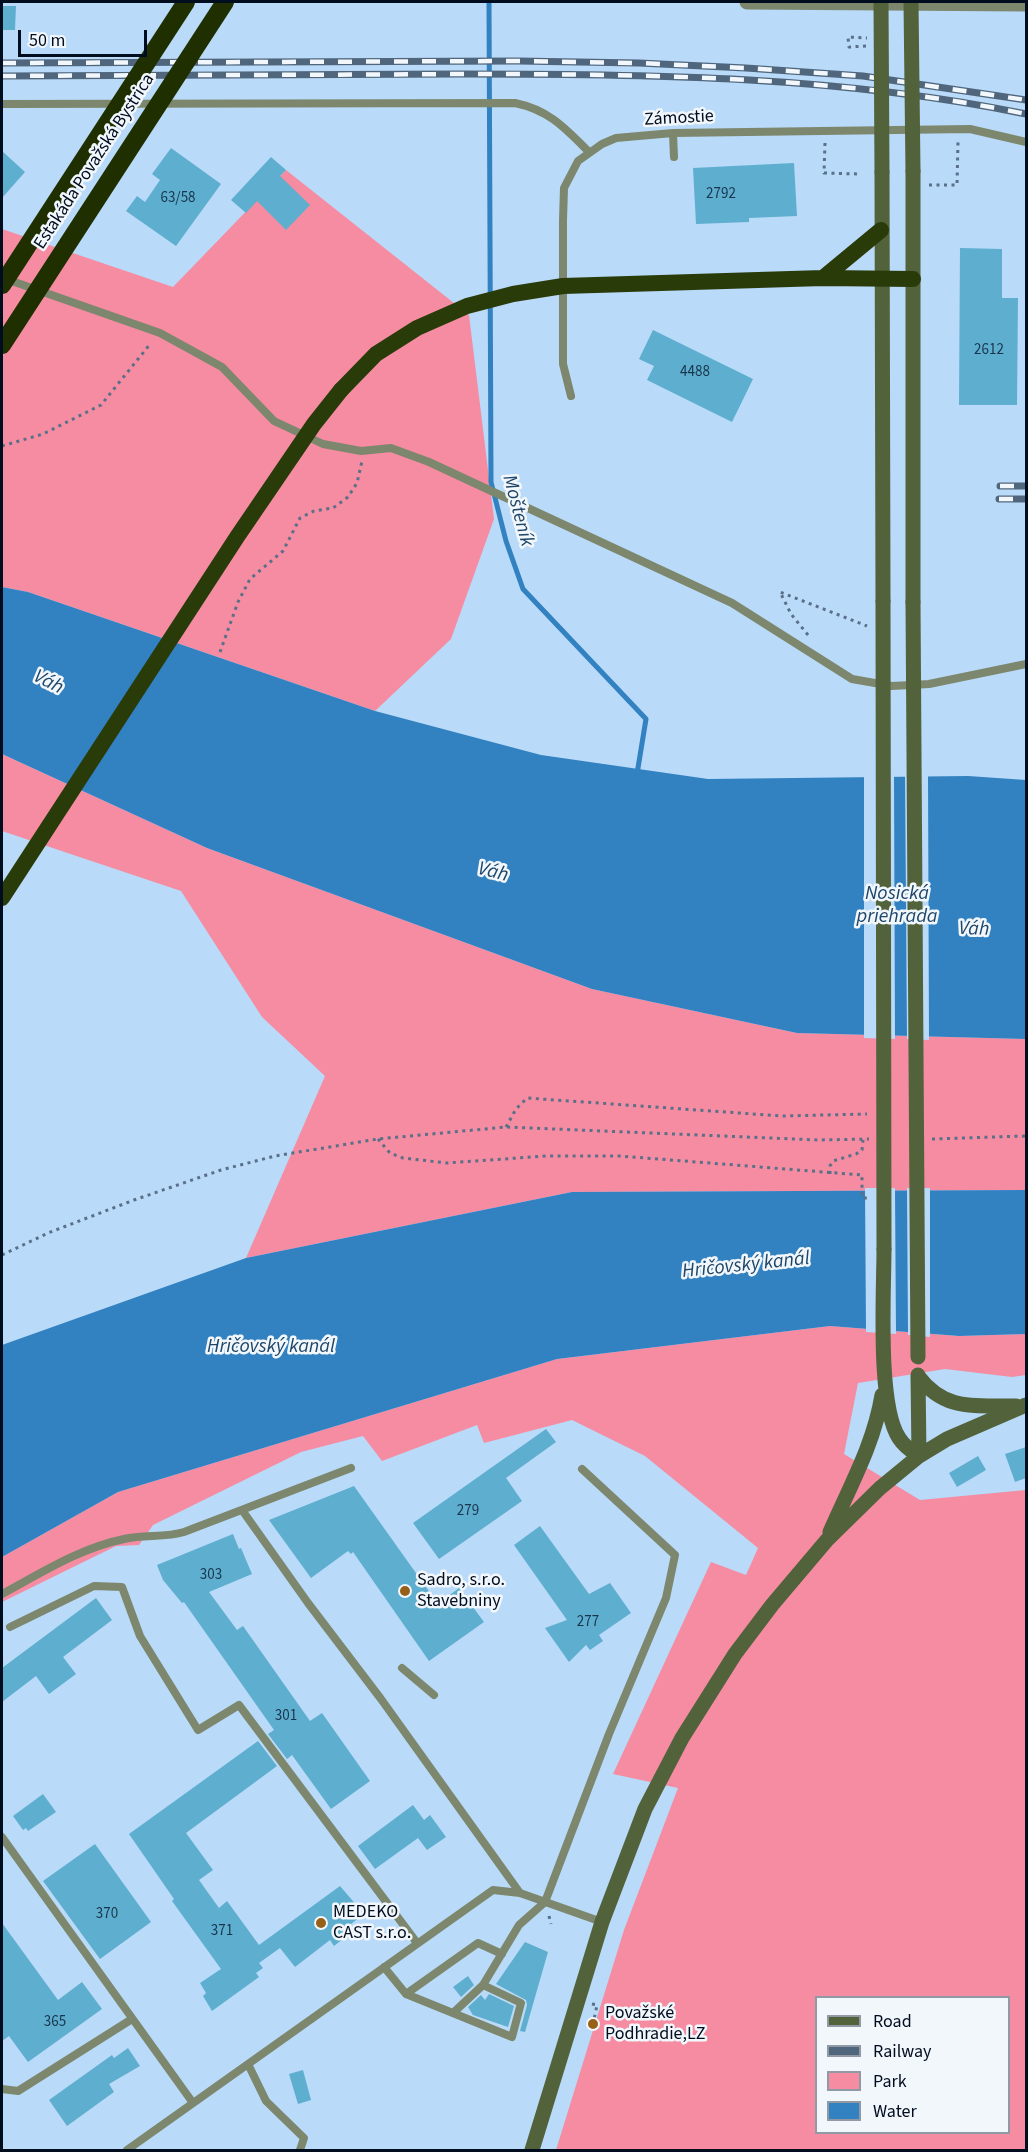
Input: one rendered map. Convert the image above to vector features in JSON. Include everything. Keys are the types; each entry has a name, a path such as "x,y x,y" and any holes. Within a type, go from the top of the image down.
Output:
{"highway":[{"name":"Estakáda Považská Bystrica","path":"2,285 186,2"},
{"name":"Estakáda Považská Bystrica","path":"2,345 225,2"},
{"path":"823,278 881,230"},
{"path":"2,898 243,528 314,424 341,390 376,354 395,341 432,320 467,306 513,294 563,286 823,278 914,279"}],"main road":[{"path":"881,2 885,1378 891,1418 898,1437 909,1450 919,1456"},
{"path":"911,2 919,1456"},
{"path":"918,1376 934,1394 956,1403 1024,1406"},
{"path":"827,1540 863,1463 877,1422 885,1378"},
{"path":"532,2151 602,1922 645,1809 697,1713 741,1646 827,1540 880,1488 919,1456 960,1432 1024,1406"}],"street":[{"path":"747,2 1026,4"}],"lane":[{"path":"2,105 515,103 532,107 550,116 589,152"},
{"name":"Zámostie","path":"571,396 563,364 562,220 564,188 578,161 589,152 616,138 673,133 970,129 1026,142"},
{"path":"673,133 674,157"},
{"path":"2,278 160,333 222,367 274,421 322,444 361,451 391,448 429,462 732,603 852,679 892,686 928,684 1026,664"},
{"path":"2,1594 94,1548 126,1538 171,1536 351,1468"},
{"path":"453,2013 483,1985 519,1924 545,1902 609,1734 666,1598 675,1555 582,1469"},
{"path":"242,1510 520,1893"},
{"path":"10,1627 94,1586 122,1587 140,1636 198,1730 239,1705 417,1943"},
{"path":"402,1668 434,1695"},
{"path":"2,1839 193,2103"},
{"path":"127,2151 493,1890 520,1893 602,1922"},
{"path":"406,1994 478,1943 502,1954"},
{"path":"384,1967 406,1994 512,2037 520,2003 483,1985"},
{"path":"2,2089 18,2091 132,2019"},
{"path":"248,2064 266,2101 304,2138 300,2151"}],"path":[{"path":"865,38 848,37 849,47 876,46"},
{"path":"927,185 957,185 958,140"},
{"path":"825,142 824,173 859,174"},
{"path":"2,446 43,434 101,405 160,333"},
{"path":"220,652 238,602 250,579 283,550 300,518 314,511 333,508 348,497 357,483 363,465 361,451"},
{"path":"816,656 813,642 791,614 780,592 867,626"},
{"path":"506,1127 516,1108 527,1098 782,1116 869,1114"},
{"path":"2,1255 48,1233 221,1170 275,1156 378,1139 506,1127 818,1140 875,1139"},
{"path":"922,1139 1026,1136"},
{"path":"378,1139 390,1153 397,1156 447,1163 546,1156 620,1156 862,1175 862,1198 869,1198"},
{"path":"830,1174 833,1161 862,1150 863,1140"}],"green space":[{"path":"286,170 469,315 494,519 451,639 375,711 28,592 2,587 2,229 173,287"},
{"path":"2,754 207,848 592,989 797,1033 1026,1039 1026,1190 572,1192 246,1258 325,1076 262,1017 181,891 2,831"},
{"path":"830,1326 959,1336 1026,1334 1026,1375 1012,1377 945,1369 858,1383 844,1454 920,1500 1026,1490 1026,2150 556,2150 624,1930 678,1788 613,1774 711,1562 746,1575 758,1548 645,1456 572,1420 484,1443 477,1425 382,1461 363,1436 301,1452 153,1525 139,1545 116,1546 2,1602 2,1557 118,1492 557,1359"}],"water":[{"path":"2,587 28,592 375,711 541,755 708,779 968,776 1026,780 1026,1039 797,1033 592,989 207,848 2,754"},
{"name":"Hričovský kanál","path":"1026,1190 1026,1334 959,1336 830,1326 557,1359 118,1492 2,1557 2,1345 246,1258 572,1192"}],"pier":[{"path":"928,773 929,1040 907,1039 905,774"},
{"path":"864,774 894,774 895,1039 864,1038"},
{"path":"865,1188 895,1188 896,1334 866,1332"},
{"path":"907,1188 930,1188 930,1337 908,1335"}],"building":[{"path":"2,6 16,6 15,30 2,30"},
{"path":"171,148 221,184 176,246 126,211 137,196 145,202 160,180 152,174"},
{"path":"2,151 25,172 2,198"},
{"path":"271,157 286,170 280,176 310,205 286,230 257,201 246,213 231,200"},
{"path":"794,163 797,216 749,218 749,222 696,224 693,168"},
{"path":"960,248 1002,249 1002,298 1018,298 1017,405 959,405"},
{"path":"653,330 753,379 732,422 647,380 654,366 639,359"},
{"path":"546,1429 556,1442 506,1478 522,1501 439,1559 413,1523"},
{"path":"1026,1447 1026,1478 1015,1482 1005,1454"},
{"path":"978,1456 986,1470 957,1487 949,1473"},
{"path":"354,1486 438,1604 459,1588 484,1622 429,1661 353,1552 351,1554 348,1551 311,1578 269,1520"},
{"path":"540,1526 589,1594 610,1583 631,1613 599,1635 603,1641 590,1650 586,1645 569,1662 545,1628 567,1620 514,1545"},
{"path":"233,1534 252,1574 209,1592 237,1630 243,1626 310,1721 322,1713 370,1781 331,1809 292,1755 287,1759 268,1734 274,1730 184,1602 182,1603 163,1580 157,1565"},
{"path":"96,1598 112,1620 63,1657 76,1674 49,1694 36,1676 2,1702 2,1668"},
{"path":"258,1741 277,1766 186,1833 213,1870 199,1880 219,1908 227,1901 259,1945 340,1886 364,1914 343,1930 348,1935 334,1946 330,1940 295,1967 280,1948 259,1963 263,1968 256,1973 259,1977 212,2011 203,1996 206,1993 200,1983 221,1969 172,1901 174,1899 129,1834"},
{"path":"43,1794 56,1812 28,1831 26,1828 23,1830 13,1816"},
{"path":"413,1805 424,1820 430,1815 446,1837 427,1850 418,1838 375,1869 358,1846"},
{"path":"95,1844 151,1922 100,1959 43,1881"},
{"path":"2,1923 58,2000 82,1982 102,2009 28,2062 9,2036 2,2041"},
{"path":"525,1942 548,1952 525,2032 520,2031 527,2005 526,2000 496,1984"},
{"path":"468,1976 474,1985 461,1997 453,1987"},
{"path":"489,1994 514,2006 508,2027 473,2015 468,2007 481,1995 485,2000"},
{"path":"128,2048 140,2066 109,2084 114,2092 67,2126 49,2100 112,2055 114,2058"},
{"path":"303,2070 311,2100 298,2104 289,2074"}],"waterway":[{"name":"Mošteník","path":"489,2 491,482 506,541 523,589 646,719 637,774"}],"railway":[{"path":"2,63 518,61 639,63 863,76 1026,100"},
{"path":"2,76 461,74 674,77 816,85 886,92 956,101 1026,114"},
{"path":"1000,486 1026,486"},
{"path":"999,499 1026,499"}],"place":[{"name":"Sadro, s.r.o. Stavebniny","path":"405,1591"},
{"name":"MEDEKO CAST s.r.o.","path":"321,1923"},
{"name":"Považské Podhradie,LZ","path":"593,2024"}],"water label":[{"name":"Váh","path":"48,683"},
{"name":"Váh","path":"493,873"},
{"name":"Nosická priehrada","path":"897,906"},
{"name":"Váh","path":"974,930"}]}
